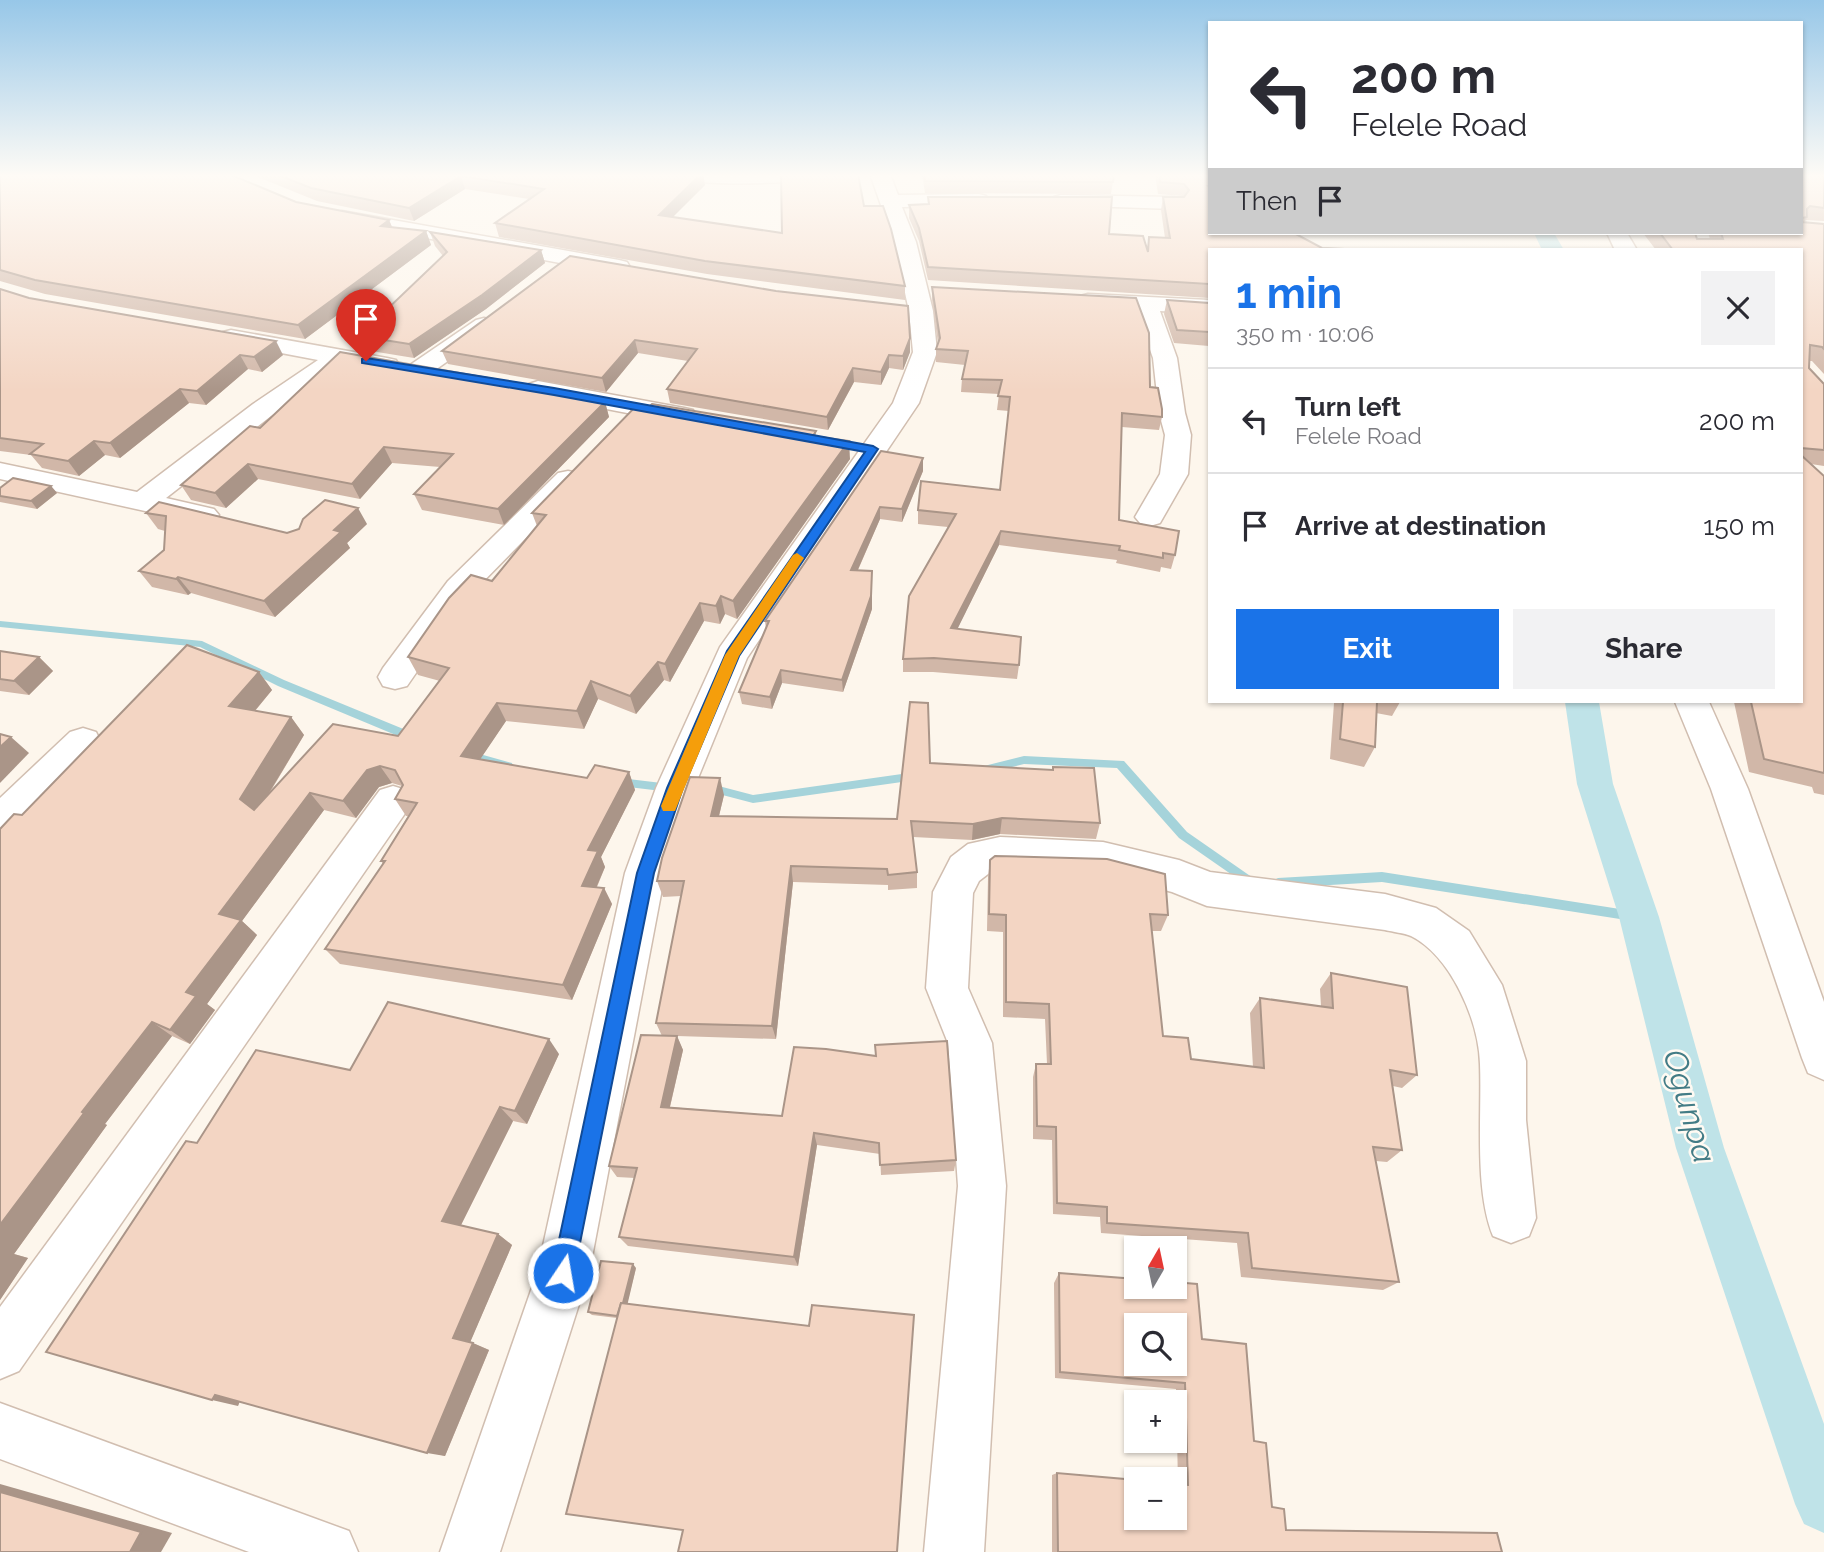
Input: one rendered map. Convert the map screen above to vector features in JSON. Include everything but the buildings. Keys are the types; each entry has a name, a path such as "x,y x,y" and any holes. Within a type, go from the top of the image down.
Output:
{"street":[{"path":"511,246 645,272"},
{"path":"470,1552 563,1273 645,873 675,788 732,655 860,447 906,403 925,352 918,300 906,246"},
{"path":"549,274 570,257"},
{"path":"897,309 942,291"},
{"path":"1064,299 1208,307"},
{"path":"1146,305 1165,358 1178,435 1174,474 1150,517"},
{"path":"419,370 506,308"},
{"path":"205,332 460,377"},
{"path":"145,500 262,410 340,356"},
{"path":"513,385 627,417 702,419"},
{"path":"394,677 459,588 524,526 590,457"},
{"path":"0,471 145,500 233,522"},
{"path":"1693,703 1712,741 1751,844 1798,996 1824,1058"},
{"path":"0,822 83,742"},
{"path":"0,1352 393,801"},
{"path":"954,1552 982,1186 970,1043 947,988 953,892 965,869 982,856 1000,853 1103,858 1179,877 1207,889 1385,912 1422,921 1454,944 1481,985 1495,1030 1503,1061 1503,1120 1511,1219"},
{"path":"0,1431 328,1552"}],"waterway":[{"path":"0,624 202,644 281,683 414,738"},
{"name":"Ogunpa","path":"1582,703 1595,784 1639,917 1700,1148 1824,1504"},
{"path":"469,755 508,766"},
{"path":"984,770 1024,760 1120,764 1183,835 1252,883"},
{"path":"711,788 753,799 916,776"},
{"path":"620,782 670,788"},
{"path":"1278,883 1382,877 1639,917"}],"slow traffic":[{"path":"669,806 732,655 797,558"}],"route":[{"path":"366,361 554,391 873,449 732,655 675,788 645,873 563,1273"}]}
